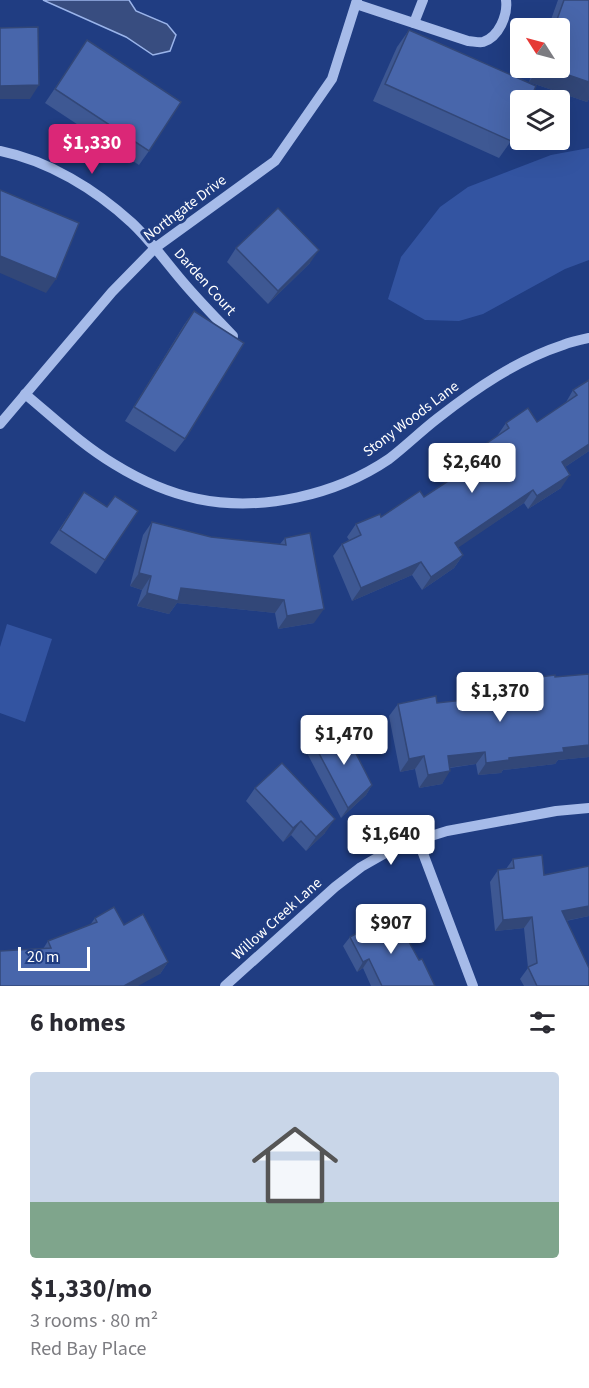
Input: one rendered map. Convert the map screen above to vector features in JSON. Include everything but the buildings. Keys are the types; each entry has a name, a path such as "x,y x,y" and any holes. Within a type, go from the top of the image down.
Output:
{"street":[{"path":"414,23 423,0"},
{"path":"356,2 468,41 483,42 496,33 506,16 506,0"},
{"name":"Northgate Drive","path":"0,424 112,292 155,248 275,161 332,79 356,2"},
{"name":"Darden Court","path":"0,152 39,163 64,175 106,202 133,224 233,336"},
{"name":"Stony Woods Lane","path":"25,394 89,446 142,480 172,492 199,499 253,503 288,500 325,491 354,478 387,460 435,420 496,376 562,345 589,338"},
{"name":"Willow Creek Lane","path":"225,986 335,887 361,867 389,851 447,831 556,811 589,808"},
{"path":"418,840 473,986"}],"shaded area":[{"path":"43,0 129,0 136,11 167,24 176,35 170,51 153,55 126,37"},
{"path":"589,148 589,260 565,269 483,314 459,321 425,320 388,299 401,257 440,207 468,187 551,155"},
{"path":"7,624 52,639 25,722 0,713 0,647"}]}
